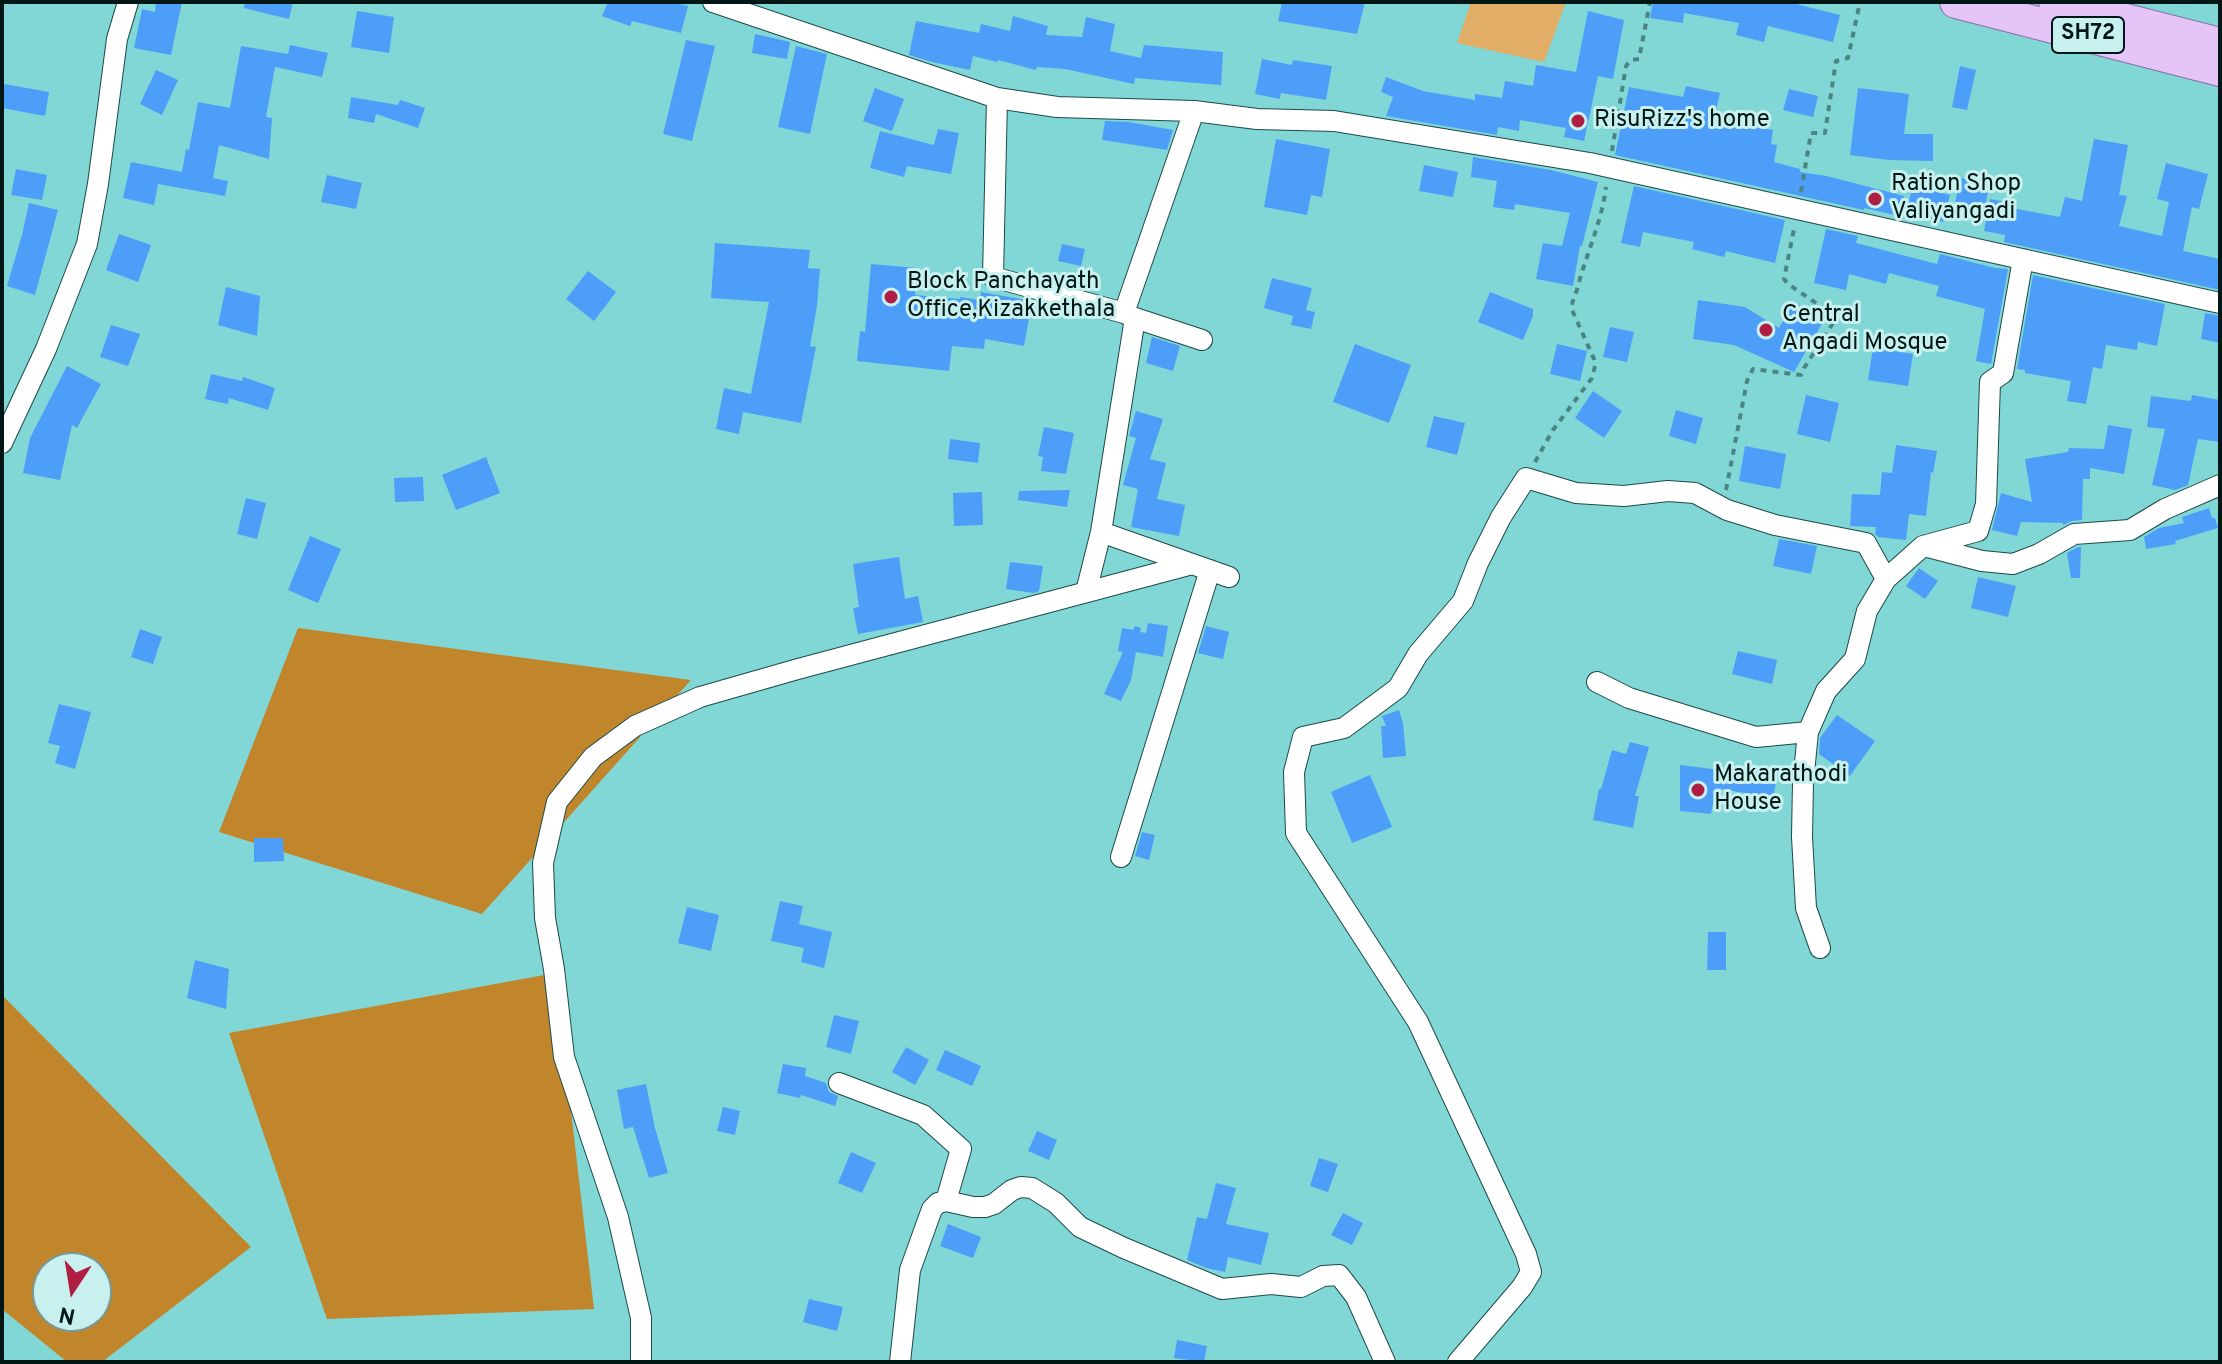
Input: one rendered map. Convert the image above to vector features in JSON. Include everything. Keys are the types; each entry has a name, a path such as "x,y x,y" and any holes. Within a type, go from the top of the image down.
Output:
{"main road":[{"name":"SH72","path":"1956,2 2220,70"},
{"name":"SH72","path":"2055,2 2220,44"}],"street":[{"path":"2,443 46,349 87,244 117,39 128,2"},
{"path":"713,2 997,98 1057,107 1194,111 1257,119 1334,121 1609,167 2220,303"},
{"path":"997,98 993,277 1130,315 1202,340"},
{"path":"1086,592 1101,532 1130,315 1194,111"},
{"path":"1820,948 1806,908 1805,894 1803,810 1808,732 1826,691 1855,659 1867,611 1886,579 1923,546 1978,531 1986,504 1990,382 2003,373 2023,259"},
{"path":"1458,1362 1531,1272 1526,1254 1418,1022 1296,833 1294,772 1303,737 1344,728 1398,688 1418,654 1463,601 1501,517 1526,478 1576,493 1624,496 1668,491 1695,493 1722,508 1775,525 1866,543 1886,579"},
{"path":"1923,546 1982,561 2013,564 2039,554 2074,534 2130,530 2165,509 2220,485"},
{"path":"1101,532 1210,570"},
{"path":"641,1362 641,1318 618,1217 564,1057 545,918 543,877 543,863 557,802 593,757 635,726 700,697 1086,592 1210,570"},
{"path":"1121,857 1210,570"},
{"path":"1597,682 1629,698 1756,737 1808,732"},
{"path":"839,1083 923,1115 961,1149 946,1201"},
{"path":"900,1362 910,1270 932,1209 946,1201 985,1207 1021,1187 1032,1188 1056,1203 1080,1227 1222,1289 1271,1284 1301,1287 1323,1276 1339,1275 1356,1297 1385,1362"}],"path":[{"path":"1526,478 1553,430 1592,378 1594,359 1571,303 1577,293 1604,207 1626,66 1631,60 1639,59 1650,2"},
{"path":"1722,508 1747,381 1753,369 1801,375 1835,316 1784,279 1811,133 1825,133 1836,61 1848,58 1860,2"}],"shaded area":[{"path":"1471,2 1566,2 1544,62 1457,43"},
{"path":"298,628 691,680 482,914 219,832"},
{"path":"555,973 594,1309 327,1319 229,1033"},
{"path":"2,995 251,1247 102,1362 67,1362 2,1309"}],"building":[{"path":"156,2 182,2 171,55 134,48 142,9 155,12"},
{"path":"245,2 293,2 289,19 244,8"},
{"path":"608,2 671,2 688,6 681,33 632,21 630,26 602,16"},
{"path":"1282,2 1365,2 1357,34 1278,21"},
{"path":"1653,2 1788,2 1840,15 1833,42 1768,26 1764,42 1736,35 1739,23 1684,13 1683,23 1650,18"},
{"path":"357,11 394,17 389,53 351,47"},
{"path":"1588,11 1624,20 1613,79 1598,76 1584,141 1564,137 1566,128 1520,120 1519,131 1498,127 1497,135 1386,116 1393,97 1381,92 1386,77 1423,91 1475,100 1475,94 1502,98 1505,81 1533,86 1536,65 1576,72"},
{"path":"1013,16 1048,26 1046,35 1082,37 1086,17 1115,24 1110,51 1141,58 1144,45 1223,52 1221,85 1135,78 1134,84 1065,69 1037,67 1036,70 973,56 970,70 909,55 916,21 979,33 981,24 1010,31"},
{"path":"755,34 790,42 787,59 752,53"},
{"path":"686,40 715,46 692,141 663,134"},
{"path":"290,45 328,53 322,77 275,67 266,117 272,118 269,159 219,145 213,178 228,181 225,196 158,184 154,205 123,198 131,162 182,172 198,102 230,108 241,46 288,54"},
{"path":"796,46 827,54 810,134 778,127"},
{"path":"1262,59 1292,65 1293,60 1332,66 1326,100 1281,93 1280,99 1255,94"},
{"path":"1960,66 1976,70 1967,110 1952,107"},
{"path":"156,70 178,80 162,115 140,104"},
{"path":"4,84 49,92 45,116 2,108"},
{"path":"1686,86 1720,93 1713,123 1773,130 1771,144 1777,145 1774,162 1800,169 1800,172 1904,196 1899,216 1615,155 1629,87 1683,97"},
{"path":"875,88 904,99 892,131 863,121"},
{"path":"1858,88 1909,94 1904,134 1933,134 1933,161 1850,155"},
{"path":"1789,89 1818,96 1813,117 1783,110"},
{"path":"351,97 398,105 400,100 425,108 418,128 376,114 374,123 348,118"},
{"path":"1105,121 1173,130 1167,150 1102,140"},
{"path":"938,129 959,133 951,174 907,166 904,177 870,168 880,131 934,145"},
{"path":"1276,139 1330,149 1322,197 1311,195 1307,215 1264,207"},
{"path":"2094,139 2128,145 2119,195 2127,196 2119,226 2162,236 2169,202 2157,199 2166,163 2208,174 2199,209 2192,207 2183,251 2220,259 2220,290 2004,242 2005,235 1984,231 1990,199 2007,202 2006,207 2060,217 2065,197 2082,201"},
{"path":"1473,157 1551,170 1598,182 1580,246 1573,286 1536,279 1543,243 1562,246 1570,213 1515,204 1514,210 1493,207 1497,181 1471,177"},
{"path":"1424,165 1458,172 1453,197 1419,191"},
{"path":"16,169 47,175 42,200 11,195"},
{"path":"327,175 362,183 356,209 321,202"},
{"path":"1960,178 1989,184 1985,209 1955,203"},
{"path":"1634,186 1785,220 1775,263 1726,251 1724,257 1692,249 1694,242 1643,232 1640,247 1621,243"},
{"path":"1913,186 1950,195 1943,222 1906,212"},
{"path":"29,203 58,210 35,295 7,286"},
{"path":"1826,229 1858,236 1856,243 1937,264 1940,254 2008,269 1991,364 1976,361 1985,309 1936,296 1939,286 1889,273 1886,284 1849,274 1846,290 1814,283"},
{"path":"119,234 151,245 138,282 106,270"},
{"path":"715,243 810,250 808,268 820,269 810,346 816,347 801,423 743,412 739,434 716,429 724,388 751,394 769,302 711,298"},
{"path":"1062,244 1085,249 1081,266 1058,261"},
{"path":"871,264 917,268 915,295 980,300 981,292 1032,301 1024,346 985,339 984,349 952,346 949,371 857,361 860,331 865,332"},
{"path":"588,271 616,292 594,321 566,299"},
{"path":"2033,275 2165,304 2157,346 2138,342 2137,350 2106,345 2102,369 2093,367 2086,404 2067,401 2071,381 2017,369"},
{"path":"1272,278 1312,288 1306,310 1315,312 1311,329 1291,325 1293,316 1264,308"},
{"path":"226,287 260,296 257,336 218,325"},
{"path":"1490,292 1533,309 1523,340 1478,322"},
{"path":"1698,300 1745,307 1779,328 1794,302 1824,320 1794,372 1734,345 1693,339"},
{"path":"2205,313 2220,316 2220,343 2201,339"},
{"path":"111,325 140,334 128,366 100,357"},
{"path":"1610,327 1634,332 1627,362 1603,357"},
{"path":"1152,337 1180,346 1173,371 1146,363"},
{"path":"1355,344 1411,365 1389,423 1333,402"},
{"path":"1557,344 1587,351 1580,381 1550,374"},
{"path":"1873,348 1913,354 1908,386 1868,380"},
{"path":"67,366 101,384 77,428 72,425 60,480 23,473 30,438"},
{"path":"211,374 242,381 243,377 275,388 268,410 229,398 228,404 205,399"},
{"path":"1593,391 1622,411 1604,438 1575,418"},
{"path":"1806,395 1839,403 1830,442 1797,434"},
{"path":"2192,395 2220,400 2220,442 2198,439 2188,485 2175,490 2152,485 2165,429 2147,427 2151,396 2191,401"},
{"path":"1676,410 1703,418 1696,444 1669,436"},
{"path":"1136,411 1163,419 1150,459 1166,463 1157,499 1185,505 1179,536 1131,527 1138,489 1123,485 1136,438 1129,436"},
{"path":"1434,416 1465,423 1457,455 1426,447"},
{"path":"2108,425 2132,429 2124,474 2090,468 2090,479 2083,479 2082,520 2063,525 2021,522 2017,536 1992,530 2001,493 2032,502 2025,459 2068,452 2069,448 2104,449"},
{"path":"1044,427 1074,433 1066,474 1041,471 1043,457 1038,456"},
{"path":"950,439 980,443 978,463 948,459"},
{"path":"1896,445 1937,451 1931,472 1926,516 1909,514 1906,540 1878,537 1876,527 1850,526 1852,494 1880,495 1882,472 1892,473"},
{"path":"1745,446 1786,454 1780,489 1739,481"},
{"path":"486,457 500,493 456,510 442,475"},
{"path":"423,477 424,501 395,502 394,478"},
{"path":"1070,490 1067,507 1018,500 1019,491"},
{"path":"982,492 983,525 954,526 953,493"},
{"path":"246,498 266,503 257,539 237,534"},
{"path":"2209,508 2218,528 2175,541 2176,544 2146,549 2144,537 2159,528 2184,523 2182,517"},
{"path":"310,536 341,549 318,603 288,590"},
{"path":"1779,539 1817,546 1811,574 1773,566"},
{"path":"2081,547 2080,578 2071,578 2067,553"},
{"path":"899,557 905,599 918,596 923,622 858,634 853,608 859,607 853,564"},
{"path":"1010,562 1043,566 1039,591 1006,589"},
{"path":"1919,568 1938,581 1925,599 1906,586"},
{"path":"1978,577 2016,586 2008,617 1971,608"},
{"path":"1148,623 1168,626 1163,657 1136,652 1131,680 1121,701 1104,694 1123,652 1118,651 1122,628 1133,630 1135,626 1146,633"},
{"path":"1206,626 1229,632 1223,659 1198,653"},
{"path":"140,629 162,637 153,664 131,657"},
{"path":"1738,651 1777,660 1772,684 1732,674"},
{"path":"59,704 91,712 75,769 55,763 60,746 48,743"},
{"path":"1399,710 1406,756 1383,758 1381,726 1386,726 1382,716"},
{"path":"1837,715 1875,741 1850,776 1819,754 1820,738"},
{"path":"1630,742 1649,747 1635,796 1639,796 1633,828 1593,820 1612,750 1626,754"},
{"path":"1680,765 1737,772 1738,766 1778,773 1773,798 1716,788 1711,814 1680,811"},
{"path":"1370,775 1392,827 1352,843 1331,792"},
{"path":"1142,832 1155,835 1149,860 1135,856"},
{"path":"254,838 283,838 284,861 254,862"},
{"path":"780,901 803,906 799,924 832,932 824,968 801,962 804,948 771,941"},
{"path":"687,907 719,915 711,951 678,943"},
{"path":"1708,932 1726,932 1726,970 1707,970"},
{"path":"195,960 229,969 226,1009 187,998"},
{"path":"834,1015 859,1021 851,1054 826,1047"},
{"path":"906,1047 929,1060 915,1085 892,1072"},
{"path":"945,1050 981,1066 972,1086 936,1070"},
{"path":"783,1064 806,1068 805,1076 826,1083 829,1092 838,1096 835,1106 801,1095 800,1098 777,1093"},
{"path":"646,1084 668,1173 649,1178 633,1127 624,1129 617,1090"},
{"path":"723,1107 740,1111 735,1135 717,1131"},
{"path":"1037,1131 1057,1140 1049,1160 1028,1151"},
{"path":"851,1152 876,1163 862,1193 838,1183"},
{"path":"1319,1158 1338,1164 1328,1192 1310,1186"},
{"path":"1216,1183 1236,1188 1226,1224 1269,1233 1261,1265 1228,1257 1225,1272 1187,1260 1197,1217 1207,1219"},
{"path":"1343,1213 1363,1223 1352,1245 1331,1235"},
{"path":"948,1224 981,1237 973,1258 940,1246"},
{"path":"809,1299 843,1307 837,1331 803,1322"},
{"path":"1177,1340 1207,1346 1204,1362 1174,1358"}],"place":[{"name":"RisuRizz's home","path":"1578,121"},
{"name":"Ration Shop Valiyangadi","path":"1875,199"},
{"name":"Block Panchayath Office,Kizakkethala","path":"891,297"},
{"name":"Central Angadi Mosque","path":"1766,330"},
{"name":"Makarathodi House","path":"1698,790"}]}
